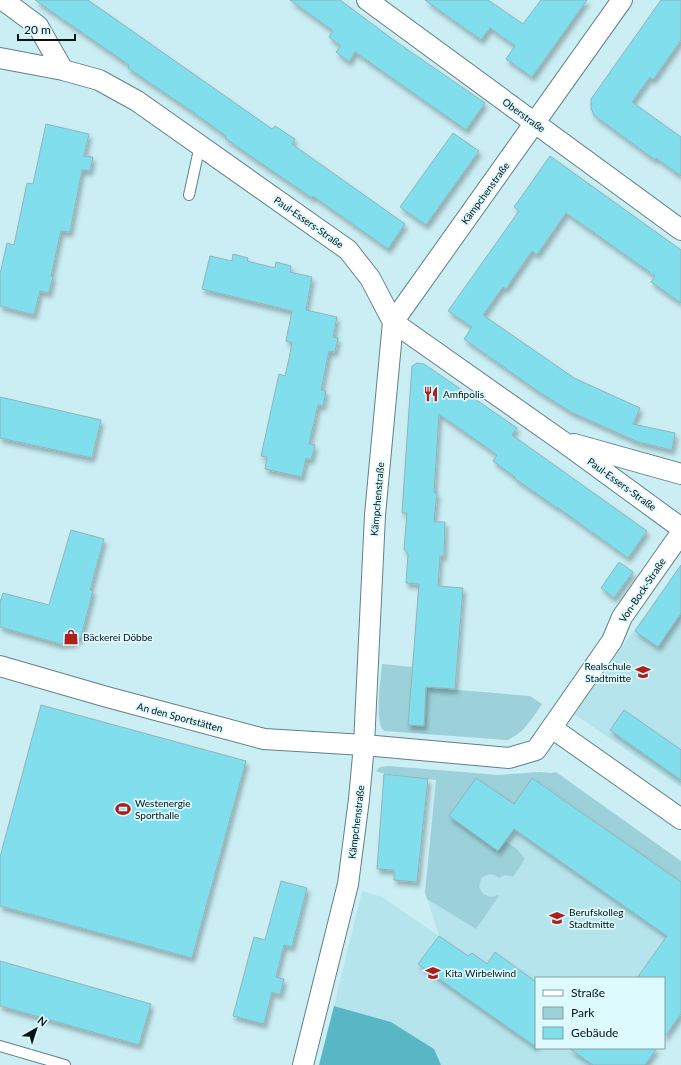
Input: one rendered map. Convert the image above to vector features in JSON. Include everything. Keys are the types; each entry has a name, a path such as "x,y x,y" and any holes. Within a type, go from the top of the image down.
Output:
{"street":[{"path":"4,0 38,26 63,70"},
{"name":"Oberstraße","path":"367,0 681,230"},
{"name":"Kämpchenstraße","path":"303,1065 348,884 359,799 364,745 375,516 393,322 622,0"},
{"name":"Paul-Essers-Straße","path":"0,58 63,70 99,80 137,101 348,250 370,278 393,322 562,441 681,528"},
{"name":"Paul-Essers-Straße","path":"562,441 681,474"},
{"name":"Von-Bock-Straße","path":"364,745 509,758 536,750 612,640 622,617 681,533"},
{"name":"An den Sportstätten","path":"0,666 107,697 264,739 364,745"},
{"path":"552,728 681,819"}],"lane":[{"path":"189,195 200,145"},
{"path":"0,1046 65,1065"}],"shaded area":[{"name":"Realschule Stadtmitte","path":"681,565 681,787 574,714"},
{"name":"Berufskolleg Stadtmitte","path":"476,778 514,804 532,778 679,880 664,977 535,977 535,1049 656,1049 645,1065 441,1065 434,1049 391,1022 334,1006 362,891 382,897 439,936 425,892 449,816"},
{"path":"334,1006 391,1022 434,1049 441,1065 319,1065"}],"green space":[{"path":"382,664 412,667 411,686 530,696 542,704 523,730 507,740 384,731 379,719"},
{"path":"389,766 498,775 556,772 681,861 681,886 678,880 533,778 514,804 476,778 450,816 498,851 505,841 516,848 525,859 513,877 505,875 499,878 490,874 481,879 479,887 483,894 491,897 499,896 476,929 427,899 425,892 436,780 381,773 376,771 380,767"}],"building":[{"path":"35,0 88,0 272,129 275,126 295,139 292,144 405,224 388,249 313,196 312,198 225,138 226,136 190,110 128,68 129,65"},
{"path":"290,0 340,0 395,41 485,103 466,130 355,52 349,62 336,52 341,46 329,37 333,31"},
{"path":"425,0 488,0 523,24 541,0 587,0 532,77 506,59 515,46 490,28 481,40"},
{"path":"661,0 681,0 681,40 653,80 650,77 632,102 681,137 681,176 656,158 655,160 599,119 594,115 591,108 591,99"},
{"path":"46,124 89,134 84,156 93,157 90,171 82,170 70,232 61,231 51,276 53,277 49,293 40,291 34,315 0,306 0,274 7,243 14,245 27,183 33,184"},
{"path":"453,133 479,151 426,225 400,207"},
{"path":"550,156 681,250 681,303 651,282 655,276 566,213 537,255 532,251 506,289 503,287 483,315 574,378 640,408 633,424 675,433 672,450 638,442 571,412 539,392 464,339 472,327 448,311 519,211 514,207"},
{"path":"233,254 248,258 247,261 275,268 276,262 291,266 290,272 312,277 306,310 337,317 333,337 338,338 335,352 329,351 321,390 326,391 323,406 318,405 309,444 315,445 311,460 306,458 302,477 265,469 267,457 261,456 279,374 285,376 289,359 292,343 286,341 292,311 202,289 210,256 232,261"},
{"path":"417,363 424,364 517,428 512,435 647,531 628,558 514,478 515,477 493,461 497,455 439,414 434,492 437,493 434,522 445,522 444,556 440,556 438,586 463,588 455,689 426,687 424,726 408,725 419,584 406,583 408,554 404,549 407,513 402,513 412,366"},
{"path":"0,397 101,420 92,458 0,438"},
{"path":"71,530 104,539 90,590 93,591 81,637 73,643 61,644 0,627 0,602 3,593 49,605"},
{"path":"619,562 633,572 614,598 601,588"},
{"path":"681,565 681,613 658,647 635,631"},
{"name":"Westenergie Sporthalle","path":"41,705 246,761 192,958 0,906 0,857"},
{"path":"624,710 681,750 681,780 610,730"},
{"path":"384,774 428,779 417,882 394,880 394,870 377,869"},
{"path":"476,778 514,804 532,778 681,882 681,1014 665,1037 665,977 638,977 667,936 514,829 498,851 449,816"},
{"path":"281,881 307,888 292,947 284,945 276,977 284,979 280,995 272,992 264,1024 233,1016 254,937 265,940"},
{"path":"439,936 468,956 472,953 487,964 495,952 535,981 535,1046 418,964"},
{"path":"0,961 151,1004 139,1045 0,1006"},
{"path":"570,1049 656,1049 645,1065 593,1065"}],"place":[{"name":"Amfipolis","path":"431,394"},
{"name":"Bäckerei Döbbe","path":"71,637"},
{"name":"Realschule Stadtmitte","path":"643,672"},
{"name":"Westenergie Sporthalle","path":"123,809"},
{"name":"Berufskolleg Stadtmitte","path":"557,918"},
{"name":"Kita Wirbelwind","path":"433,973"}]}
